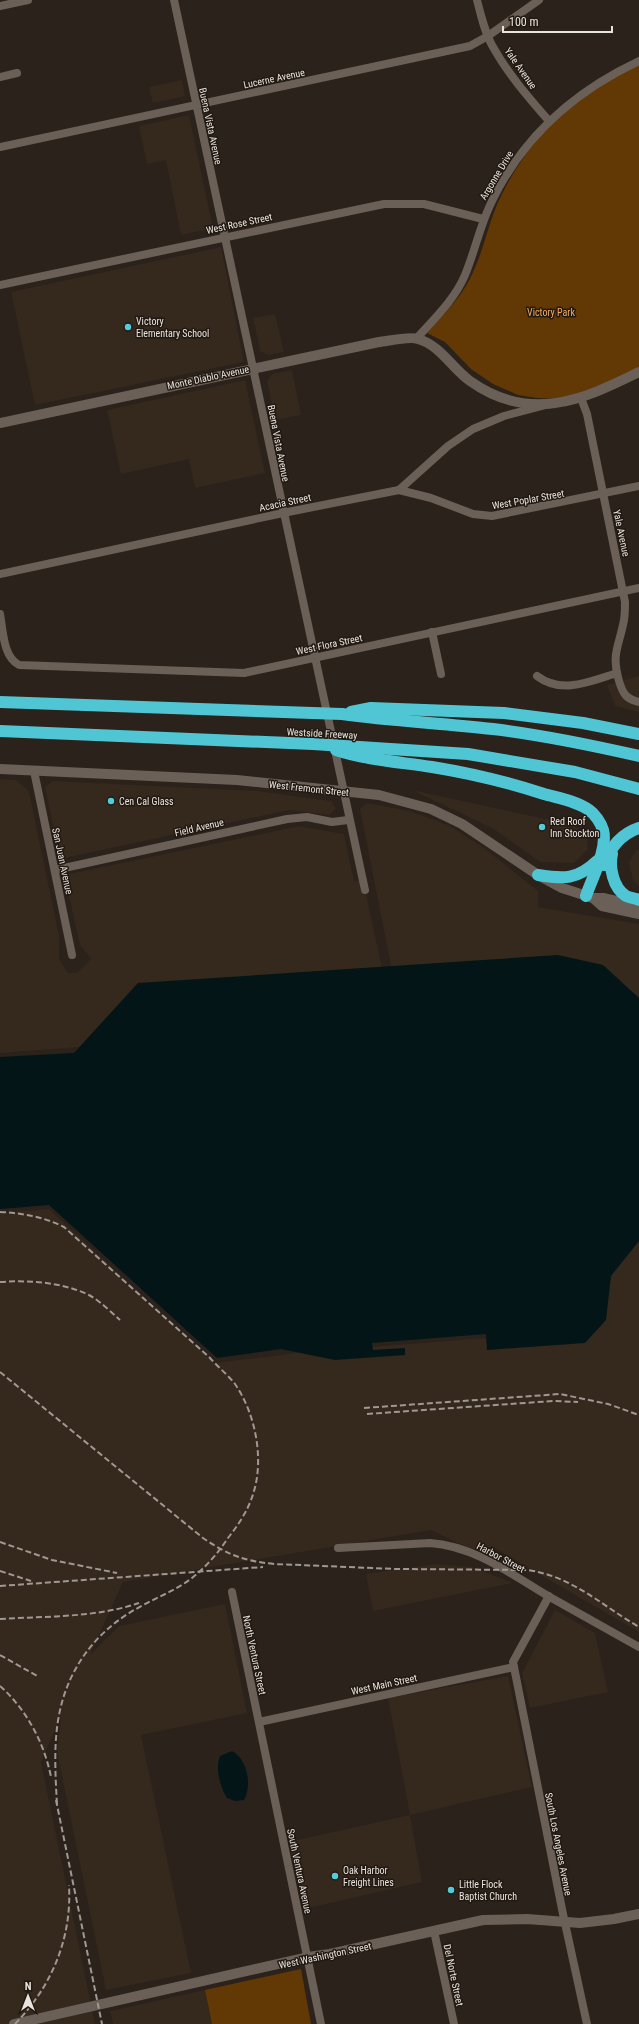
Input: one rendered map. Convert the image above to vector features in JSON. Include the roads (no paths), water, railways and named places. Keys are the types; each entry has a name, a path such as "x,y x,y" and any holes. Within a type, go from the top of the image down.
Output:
{"highway":[{"name":"Westside Freeway","path":"0,702 342,714 538,735 639,756"},
{"path":"342,714 371,708 504,713 583,723 639,734"},
{"name":"Westside Freeway","path":"0,731 316,744 351,751 468,754 518,761 574,772 639,789"},
{"path":"351,751 473,774 582,806 593,814 603,829 604,839 603,851 598,860 589,897"},
{"path":"589,897 614,845 629,833 639,828"},
{"path":"614,845 611,866 616,883 626,896 639,900"},
{"path":"538,875 560,878 574,876 588,870 598,860"}],"street":[{"path":"0,6 28,0"},
{"name":"Buena Vista Avenue","path":"174,0 364,890"},
{"name":"Yale Avenue","path":"477,0 493,48 512,76 549,121"},
{"name":"Lucerne Avenue","path":"0,147 470,46 488,36 539,0"},
{"name":"Argonne Drive","path":"417,338 456,293 464,276 484,219 505,176 514,161 530,141 549,121 573,100 597,83 639,61"},
{"path":"0,77 17,73"},
{"name":"West Rose Street","path":"0,285 357,208 398,203 430,205 484,219"},
{"path":"417,338 435,347 461,374 490,392 515,401 552,404"},
{"name":"Monte Diablo Avenue","path":"0,423 379,342 417,338"},
{"path":"399,490 448,446 473,429 504,416 581,398 599,392 639,372"},
{"name":"Yale Avenue","path":"581,398 587,414 624,591 624,618 615,662 617,673 624,694 630,700 639,702"},
{"name":"West Poplar Street","path":"399,490 431,498 473,514 492,516 639,486"},
{"name":"Acacia Street","path":"0,574 283,513 399,490"},
{"name":"West Flora Street","path":"0,614 9,655 12,662 18,665 234,674 639,588"},
{"path":"432,632 441,674"},
{"path":"537,676 551,683 572,686 617,673"},
{"name":"West Fremont Street","path":"0,769 237,780 379,795 431,809 462,824 538,875 562,888 589,897 604,898 639,906"},
{"name":"San Juan Avenue","path":"34,771 72,955"},
{"name":"Field Avenue","path":"55,870 287,818 307,817 332,822 348,820"},
{"name":"West Fremont Street","path":"589,897 602,906 639,914"},
{"name":"Harbor Street","path":"338,1548 415,1543 441,1544 454,1547 482,1557 639,1647"},
{"name":"North Ventura Street","path":"232,1592 259,1722"},
{"path":"514,1667 513,1662 549,1596"},
{"name":"West Main Street","path":"259,1722 514,1667"},
{"name":"South Los Angeles Avenue","path":"514,1667 587,2024"},
{"name":"South Ventura Avenue","path":"259,1722 321,2024"},
{"name":"West Washington Street","path":"14,2024 308,1957 330,1954 459,1925 497,1919 580,1922 614,1919 639,1914"},
{"name":"Del Norte Street","path":"434,1931 454,2024"}],"railway":[{"path":"0,1212 33,1216 64,1227 210,1358 235,1384 242,1396 248,1408 256,1436 258,1450 257,1478 249,1504 240,1522 216,1554 202,1569 185,1583 136,1609 115,1623 90,1647 74,1672 60,1708 57,1727 55,1765 57,1805"},
{"path":"0,1282 23,1281 68,1287 89,1295 97,1300 120,1320"},
{"path":"0,1372 203,1538 229,1553 245,1559 274,1564 396,1569 527,1570 558,1578 586,1592 639,1627"},
{"path":"364,1408 560,1394 608,1404 639,1415"},
{"path":"367,1414 553,1401 578,1402"},
{"path":"0,1542 52,1560 117,1573"},
{"path":"0,1586 263,1567"},
{"path":"0,1571 31,1581"},
{"path":"0,1619 88,1614 122,1608 139,1603"},
{"path":"0,1655 39,1677"},
{"path":"0,1686 18,1705 33,1727 44,1751 51,1777"},
{"path":"56,1800 102,2024"},
{"path":"15,2024 39,1994 57,1960 67,1924 69,1885"}],"place":[{"name":"Victory Elementary School","path":"128,327"},
{"name":"Cen Cal Glass","path":"111,801"},
{"name":"Red Roof Inn Stockton","path":"542,827"},
{"name":"Oak Harbor Freight Lines","path":"335,1876"},
{"name":"Little Flock Baptist Church","path":"451,1890"}],"park label":[{"name":"Victory Park","path":"551,312"}]}
